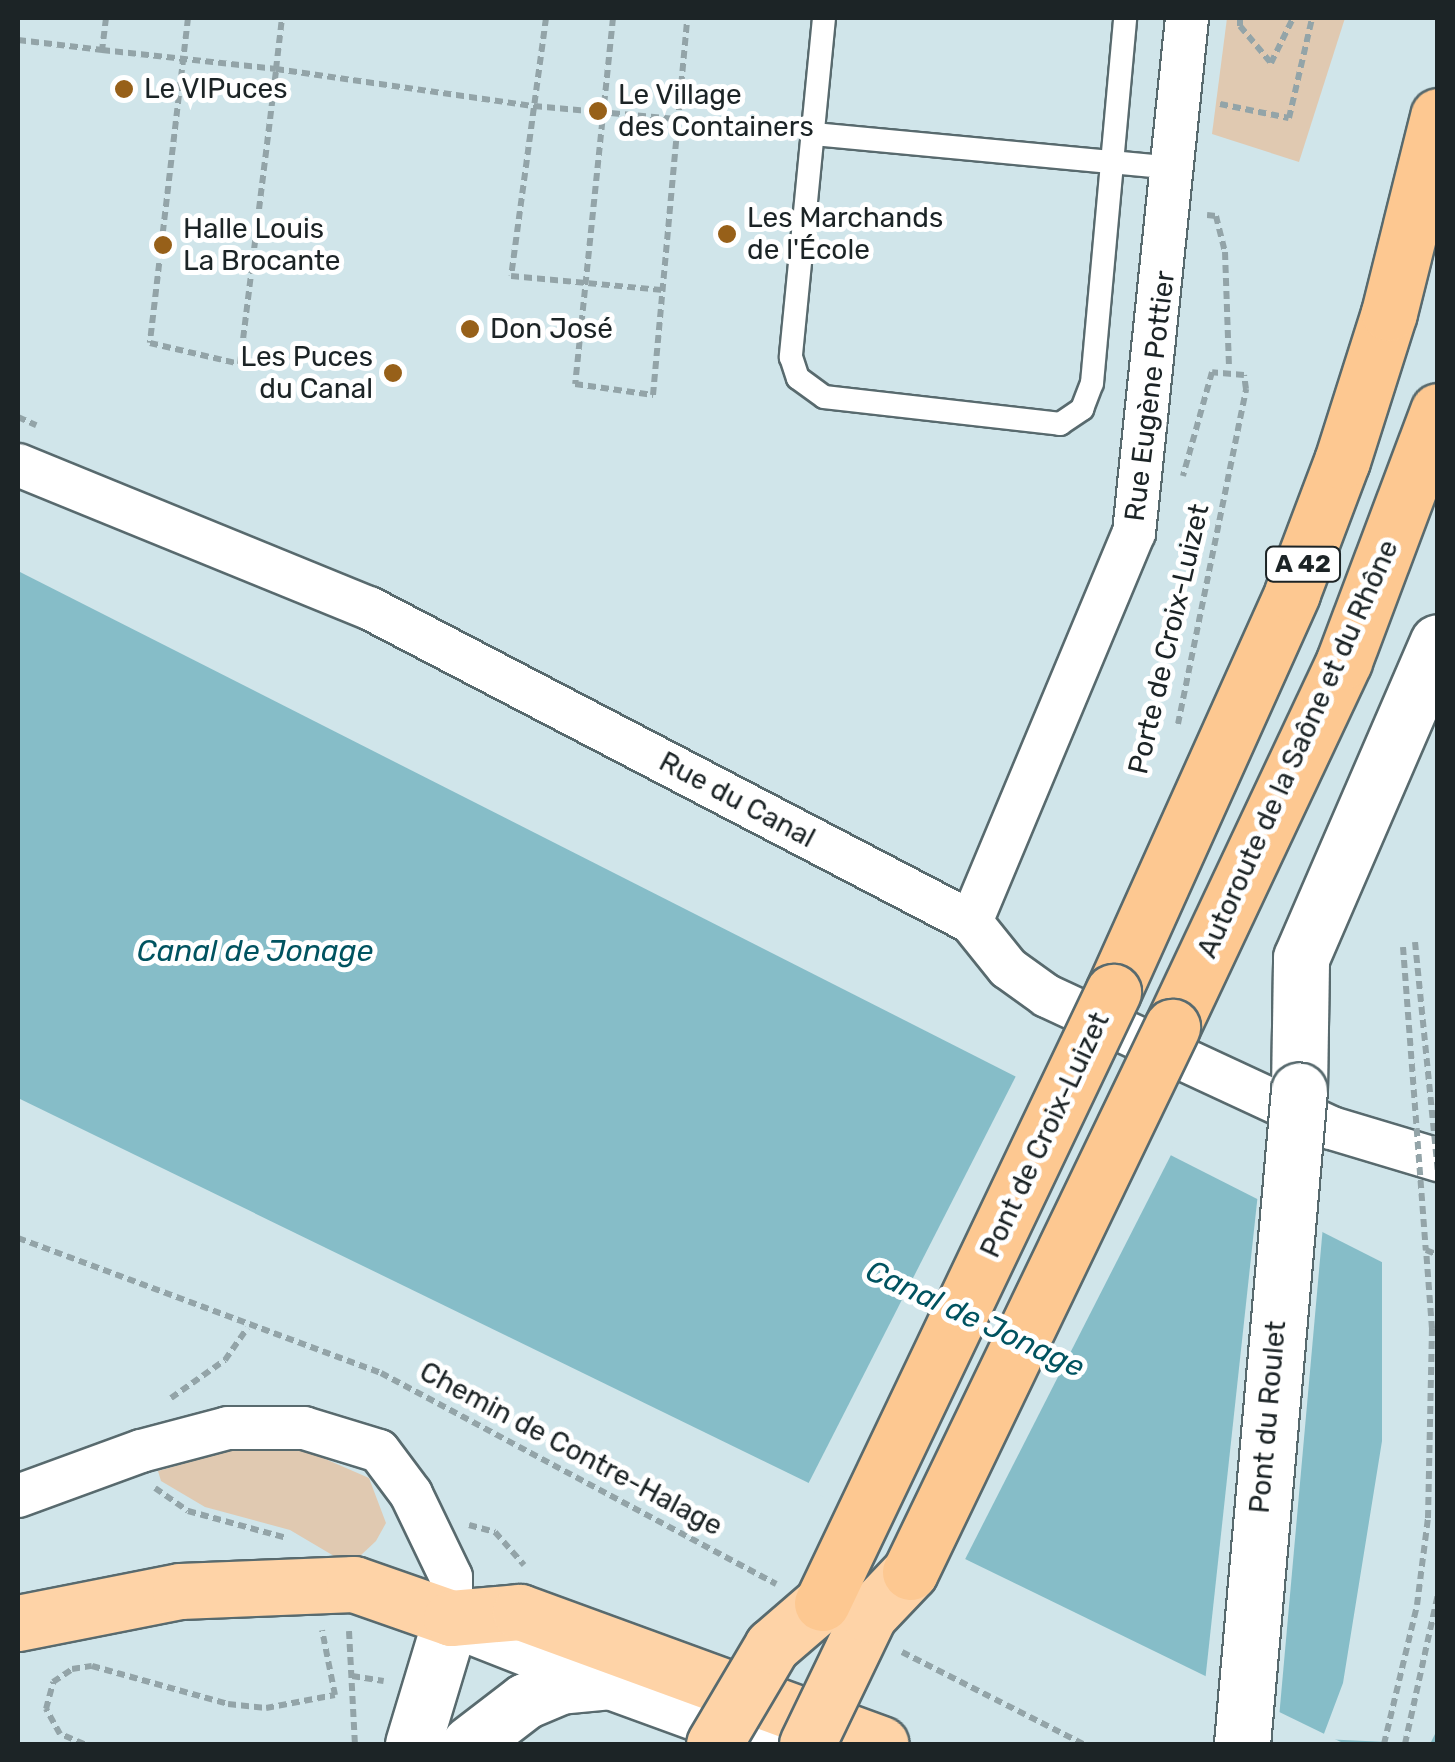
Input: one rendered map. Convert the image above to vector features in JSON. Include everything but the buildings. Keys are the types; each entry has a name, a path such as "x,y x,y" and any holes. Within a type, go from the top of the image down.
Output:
{"highway":[{"name":"Pont de Croix-Luizet","path":"804,1596 1113,992 1285,610 1342,461 1390,313 1438,116"},
{"name":"Autoroute de la Saône et du Rhône","path":"910,1572 1344,661 1438,411"},
{"path":"807,1744 869,1615 910,1572"},
{"path":"846,1744 910,1572"},
{"path":"18,1623 180,1591 312,1582 354,1584 451,1618 520,1612 881,1744"},
{"path":"714,1744 804,1596"},
{"path":"753,1744 804,1596"}],"street":[{"name":"Rue Eugène Pottier","path":"971,922 1134,533 1187,18"},
{"name":"Rue du Canal","path":"18,466 368,608 971,922 1008,968 1047,996 1331,1128 1438,1160"},
{"name":"Pont du Roulet","path":"1242,1744 1299,1090 1301,958 1438,642"},
{"path":"18,1496 141,1451 268,1425 379,1451 411,1494 452,1577 451,1618 413,1744"},
{"path":"451,1618 633,1690"},
{"path":"469,1744 526,1700 560,1686 610,1681 782,1744"}],"lane":[{"path":"824,18 791,357 798,378 824,397 1060,424 1082,409 1092,383 1125,18"},
{"path":"814,134 1109,162 1171,188"}],"path":[{"path":"102,50 106,18"},
{"path":"188,18 150,343 240,364 282,18"},
{"path":"546,18 511,276 663,290"},
{"path":"613,18 575,384 654,395 687,18"},
{"path":"1240,18 1240,26 1271,62 1293,18"},
{"path":"1213,103 1289,118 1312,18"},
{"path":"18,40 276,69 534,106 678,119"},
{"name":"Porte de Croix-Luizet","path":"1171,188 1216,216 1225,252 1229,370 1244,375 1246,389 1174,743"},
{"path":"1415,942 1438,1174"},
{"path":"1385,1744 1417,1605 1428,1518 1432,1328 1403,947"},
{"name":"Chemin de Contre-Halage","path":"18,1238 247,1328 381,1373 804,1596"},
{"path":"1426,1250 1438,1255"},
{"path":"84,1744 60,1734 46,1709 53,1682 92,1666 228,1704 266,1708 336,1695 312,1582 299,1545 188,1511 155,1488 141,1451 135,1423 225,1360 247,1328"},
{"path":"1406,1744 1438,1594"},
{"path":"348,1622 354,1744"},
{"path":"891,1646 1083,1744"}],"shaded area":[{"path":"1227,18 1345,18 1299,162 1212,134"},
{"path":"259,1442 291,1444 369,1478 386,1523 376,1541 359,1557 339,1559 290,1530 205,1507 161,1481 158,1471"}],"water":[{"name":"Canal de Jonage","path":"18,571 1437,1290 1437,1744 1345,1744 18,1098"}],"pier":[{"path":"1019,1070 1174,1149 961,1567 806,1488"},
{"path":"1258,1193 1323,1226 1279,1718 1205,1682"},
{"path":"1382,1256 1438,1284 1438,1728 1430,1744 1322,1739 1343,1683 1382,1441"}],"place":[{"name":"Le VIPuces","path":"124,89"},
{"name":"Le Village des Containers","path":"598,111"},
{"name":"Les Marchands de l'École","path":"727,234"},
{"name":"Halle Louis La Brocante","path":"163,245"},
{"name":"Don José","path":"470,329"},
{"name":"Les Puces du Canal","path":"393,373"}]}
